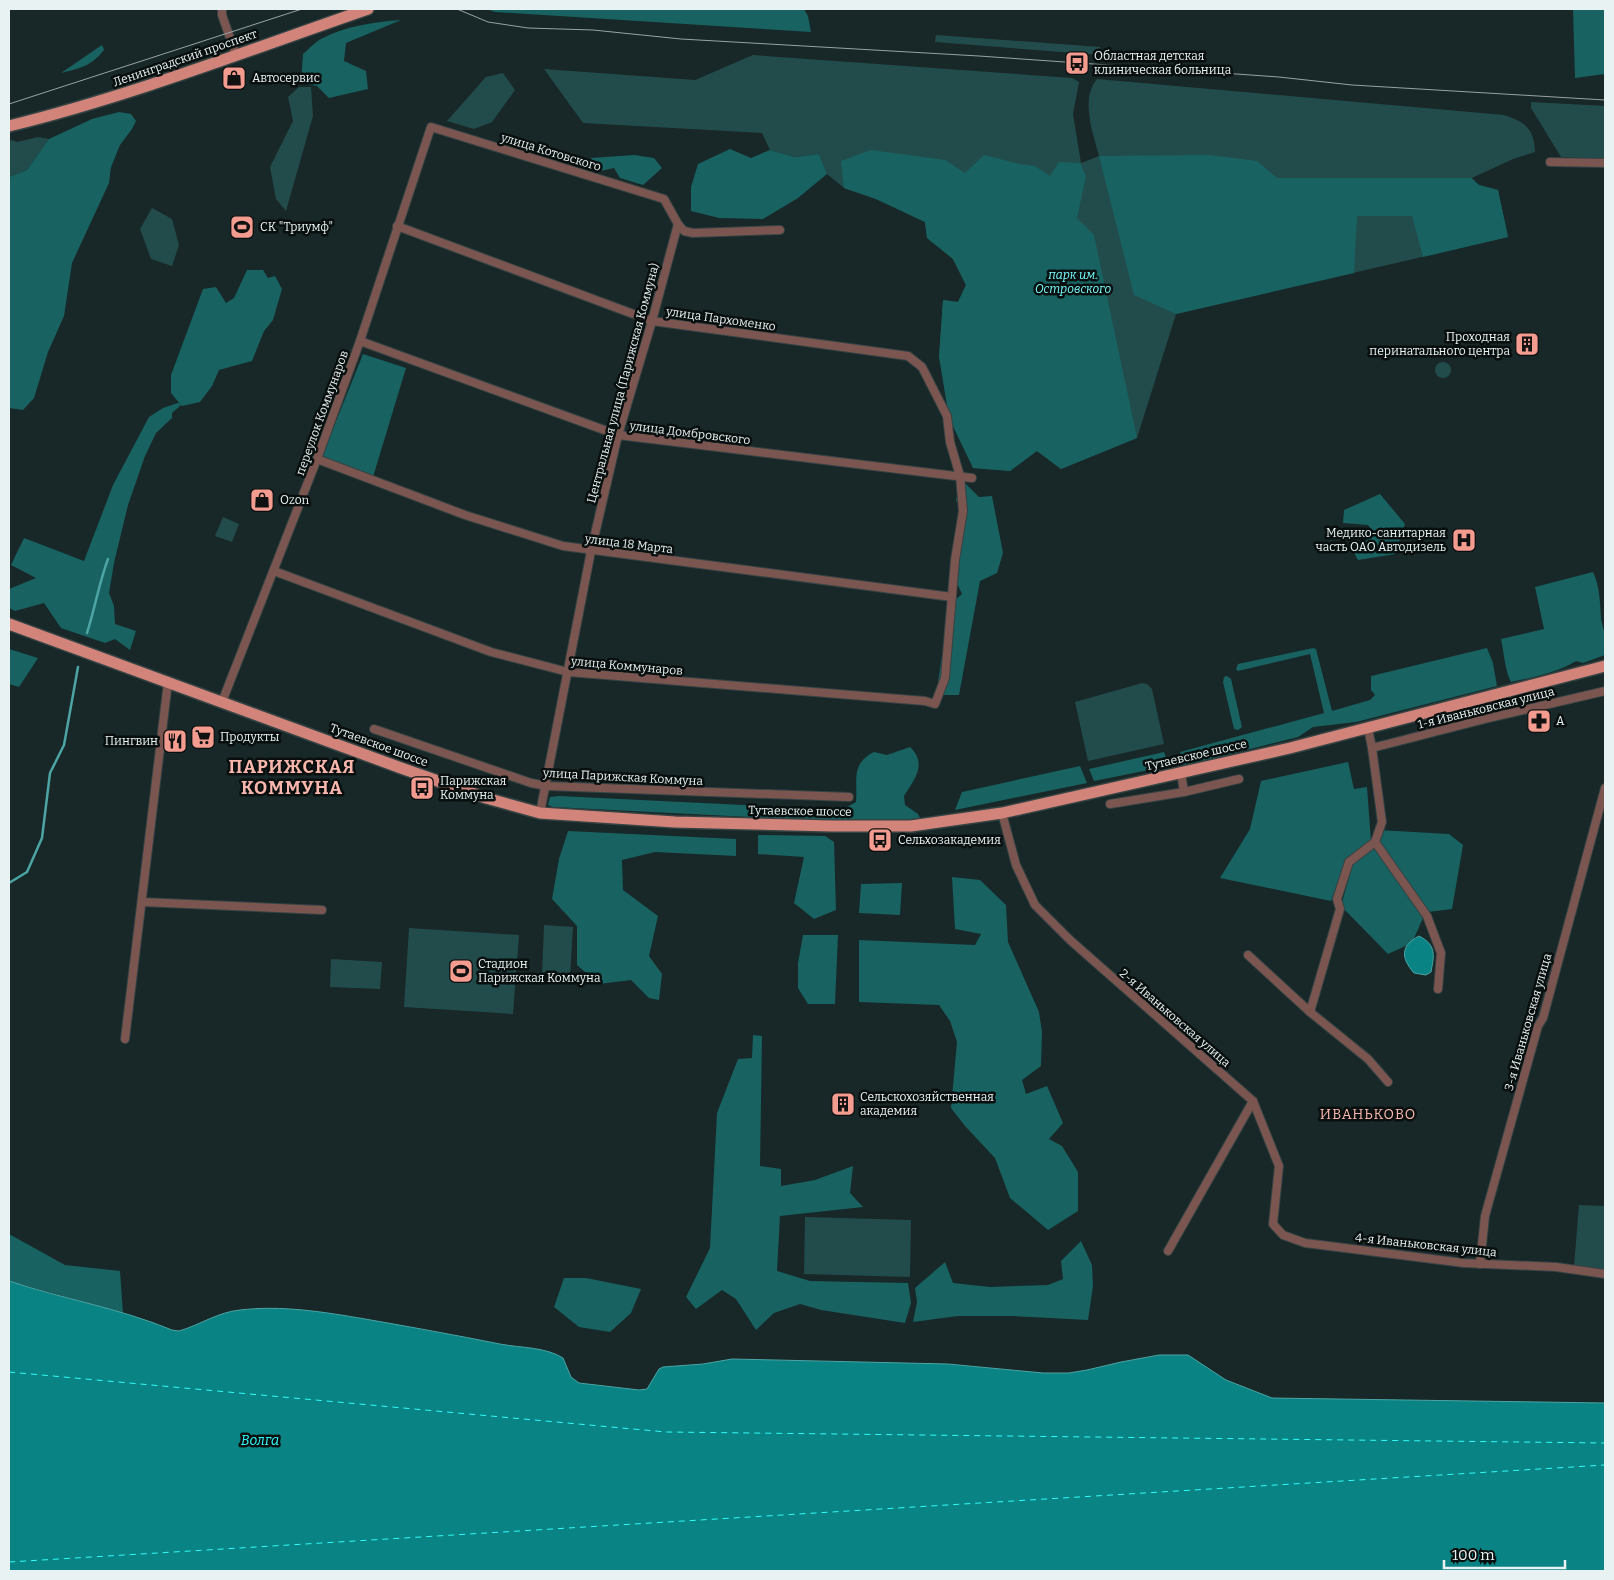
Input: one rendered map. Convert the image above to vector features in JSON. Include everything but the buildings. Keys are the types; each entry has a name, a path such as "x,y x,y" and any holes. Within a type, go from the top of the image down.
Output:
{"main road":[{"name":"Ленинградский проспект","path":"9,126 65,112 368,9"},
{"name":"Тутаевское шоссе","path":"9,624 486,798 540,813 674,822 911,826 1002,813 1181,773 1368,728 1605,666"}],"street":[{"path":"222,9 222,15 236,55"},
{"name":"улица Котовского","path":"431,127 664,199 678,224"},
{"name":"переулок Коммунаров","path":"222,702 317,460 360,341 431,127"},
{"path":"1550,162 1605,163"},
{"path":"678,224 684,231 693,233 780,230"},
{"name":"Центральная улица (Парижская Коммуна)","path":"540,813 547,786 591,551 618,435 652,321 678,224"},
{"name":"улица Пархоменко","path":"397,226 652,321 908,356 922,367 947,416 950,442 960,476"},
{"name":"улица Домбровского","path":"360,341 618,435 972,478"},
{"name":"улица 18 Марта","path":"317,460 465,515 563,546 952,596"},
{"path":"952,596 955,560 963,512 960,476"},
{"name":"улица Коммунаров","path":"274,571 491,652 568,672 916,700 934,704 945,678 952,596"},
{"path":"125,1039 168,682"},
{"name":"1-я Иваньковская улица","path":"1372,748 1605,691"},
{"path":"1310,1012 1340,909 1337,899 1349,862 1375,842 1382,822 1368,728"},
{"name":"улица Парижская Коммуна","path":"374,729 532,783 547,786 849,797"},
{"path":"1181,773 1184,792"},
{"path":"1110,804 1184,792 1239,779"},
{"name":"3-я Иваньковская улица","path":"1480,1264 1485,1216 1538,1026 1543,1018 1605,788"},
{"name":"2-я Иваньковская улица","path":"1002,813 1016,865 1035,905 1070,940 1252,1100 1278,1166 1273,1224 1284,1235 1305,1243"},
{"path":"1375,842 1427,916 1441,953 1438,989"},
{"path":"142,902 322,910"},
{"path":"1248,955 1310,1012 1368,1059 1388,1082"},
{"path":"1168,1251 1252,1100"},
{"name":"4-я Иваньковская улица","path":"1305,1243 1480,1264 1556,1267 1605,1274"}],"green space":[{"path":"487,9 804,9 808,16 811,32 495,12"},
{"path":"1573,9 1605,9 1605,74 1575,78"},
{"path":"401,20 346,43 344,61 366,71 368,89 329,98 317,86 301,83 303,54 319,40 350,28 370,23"},
{"path":"936,35 1100,47 1100,55 935,42"},
{"path":"102,45 104,50 90,63 61,73"},
{"name":"парк им. Островского","path":"753,55 1072,78 1079,82 1073,114 1081,163 1099,156 1089,116 1089,96 1097,79 1504,115 1518,120 1527,127 1533,137 1535,152 1513,159 1472,178 1479,185 1498,190 1508,237 1176,314 1137,438 1061,469 1037,451 1010,471 973,468 939,357 943,300 958,302 966,285 953,259 927,238 925,222 876,199 844,188 827,174 819,154 795,157 770,150 762,133 583,123 544,69 695,80"},
{"path":"503,73 515,90 492,122 474,129 447,121 486,77"},
{"path":"299,87 311,87 313,116 286,211 276,199 270,167 293,121 288,97"},
{"path":"1531,102 1605,106 1605,159 1561,157 1531,108"},
{"path":"119,112 131,114 136,121 120,145 111,167 109,183 72,263 64,316 48,352 34,398 23,410 9,408 9,177 27,170 49,139 92,119"},
{"path":"38,137 49,139 27,170 9,177 9,141 17,142"},
{"path":"730,149 751,158 770,150 795,157 819,154 827,174 798,198 763,219 719,218 691,211 691,187 698,164"},
{"path":"871,150 945,160 965,173 984,155 1035,166 1050,176 1059,162 1080,163 1086,176 1077,218 1094,235 1137,438 1061,469 1037,451 1010,471 973,468 949,418 939,357 943,300 958,302 966,285 953,259 927,238 925,222 876,199 844,188 841,161"},
{"path":"634,155 654,158 662,168 643,185 620,178 614,168 596,172 591,158"},
{"path":"1210,155 1257,161 1277,178 1471,178 1479,185 1498,190 1508,237 1423,257 1412,216 1357,216 1354,273 1176,314 1134,295 1099,156"},
{"path":"152,208 172,219 179,245 172,266 151,259 140,229"},
{"path":"247,270 263,270 268,278 275,276 282,289 273,320 264,331 252,361 219,370 212,386 200,402 181,405 172,413 172,418 156,433 145,456 128,505 109,593 114,606 115,624 136,631 130,650 115,639 105,643 61,628 44,603 15,611 9,608 9,589 36,578 11,565 24,538 84,561 113,485 149,417 163,408 180,404 171,393 171,375 203,289 216,287 226,303 234,298"},
{"path":"363,354 406,368 373,477 321,459"},
{"path":"1443,362 1449,364 1451,370 1449,376 1443,378 1437,376 1435,370 1437,364"},
{"path":"965,483 979,497 992,496 1003,553 997,573 980,581 959,695 936,695 950,604 962,594 955,579 963,512 956,500 959,488"},
{"path":"1380,494 1405,524 1395,554 1358,560 1353,551 1375,534 1368,525 1343,523 1344,510"},
{"path":"223,517 239,524 232,542 215,536"},
{"path":"1593,572 1599,595 1605,637 1605,655 1583,663 1576,661 1553,672 1511,682 1501,639 1544,629 1535,587"},
{"path":"1313,648 1316,649 1332,711 1370,700 1375,695 1371,690 1371,676 1487,648 1493,663 1497,686 1356,722 1313,727 1298,737 1182,766 1180,752 1324,713 1310,654 1238,671 1236,669 1238,664"},
{"path":"9,649 38,658 19,687 9,684"},
{"path":"1227,676 1231,679 1242,727 1238,730 1234,729 1223,682 1224,677"},
{"path":"1142,683 1147,684 1152,689 1164,744 1088,761 1075,702"},
{"path":"910,747 915,753 919,766 915,778 904,796 905,805 918,814 920,818 910,821 845,822 553,807 548,805 550,797 559,796 828,809 847,807 856,802 858,768 866,757 874,752 887,755"},
{"path":"1164,752 1169,766 1094,781 1089,769"},
{"path":"1348,762 1354,789 1367,787 1371,841 1346,859 1331,901 1220,878 1250,829 1261,781"},
{"path":"1080,766 1087,783 955,810 962,792"},
{"path":"1378,830 1449,834 1463,845 1452,909 1428,912 1379,842"},
{"path":"568,831 736,839 736,856 655,852 622,860 623,890 658,916 649,956 662,974 659,1000 649,998 631,980 599,984 577,965 577,926 552,899 559,859"},
{"path":"758,835 825,836 834,842 836,910 814,919 794,903 804,857 758,854"},
{"path":"1374,847 1423,918 1412,943 1388,954 1341,906 1353,863"},
{"path":"952,877 980,880 1006,905 1008,942 1039,1012 1042,1032 1041,1066 1022,1080 1026,1094 1047,1086 1063,1123 1049,1139 1062,1146 1078,1172 1078,1211 1048,1230 1010,1198 995,1158 951,1108 957,1042 950,1021 939,1005 859,1002 859,940 975,945 981,934 955,929"},
{"path":"902,883 900,915 859,913 861,884"},
{"path":"544,925 573,927 570,977 542,976"},
{"name":"Стадион Парижская Коммуна","path":"409,928 519,935 513,1014 404,1007"},
{"path":"803,935 838,935 835,1004 808,1004 798,988 798,963"},
{"path":"331,959 382,962 380,989 330,987"},
{"path":"753,1035 762,1036 760,1166 781,1169 781,1186 815,1180 853,1166 850,1193 863,1207 780,1216 777,1271 810,1281 908,1283 911,1303 905,1323 821,1310 800,1304 774,1313 756,1330 736,1299 722,1290 696,1309 686,1297 710,1248 717,1113 738,1059 752,1058"},
{"path":"1579,1205 1605,1206 1605,1274 1574,1266"},
{"path":"805,1217 911,1220 910,1277 804,1274"},
{"path":"9,1234 65,1265 120,1271 123,1313 9,1281"},
{"path":"1081,1241 1092,1265 1093,1286 1088,1320 1012,1316 958,1316 913,1322 917,1302 915,1288 945,1262 953,1283 990,1287 1048,1285 1063,1279 1061,1261"},
{"path":"564,1278 586,1278 641,1289 631,1313 610,1332 579,1327 554,1307"}],"water":[{"path":"1419,936 1429,943 1433,951 1431,972 1426,975 1414,973 1404,953 1408,944"},
{"name":"Волга","path":"9,1281 179,1331 232,1311 271,1308 334,1314 500,1344 533,1348 556,1354 563,1358 571,1377 579,1383 639,1390 647,1389 659,1369 663,1367 703,1364 732,1359 948,1364 1043,1373 1069,1373 1159,1355 1188,1355 1226,1380 1272,1398 1605,1403 1605,1571 9,1571"}],"waterway":[{"path":"87,633 108,559"},
{"path":"9,883 27,872 42,838 50,773 64,745 78,667"}],"ferry route":[{"path":"9,1372 666,1432 1605,1443"},
{"path":"9,1562 1605,1465"}],"tram line":[{"path":"9,104 302,9"},
{"path":"457,9 488,22 528,28 593,30 681,39 979,56 1279,77 1352,85 1605,100"}],"place":[{"name":"Областная детская клиническая больница","path":"1077,63"},
{"name":"Автосервис","path":"234,78"},
{"name":"СК \"Триумф\"","path":"242,227"},
{"name":"Проходная перинатального центра","path":"1527,344"},
{"name":"Ozon","path":"262,500"},
{"name":"Медико-санитарная часть ОАО Автодизель","path":"1464,540"},
{"name":"А","path":"1539,721"},
{"name":"Продукты","path":"203,737"},
{"name":"Пингвин","path":"175,741"},
{"name":"Парижская Коммуна","path":"422,788"},
{"name":"Сельхозакадемия","path":"880,840"},
{"name":"Стадион Парижская Коммуна","path":"461,971"},
{"name":"Сельскохозяйственная академия","path":"843,1104"}],"district":[{"name":"ПАРИЖСКАЯ КОММУНА","path":"292,778"},
{"name":"ИВАНЬКОВО","path":"1368,1114"}]}
